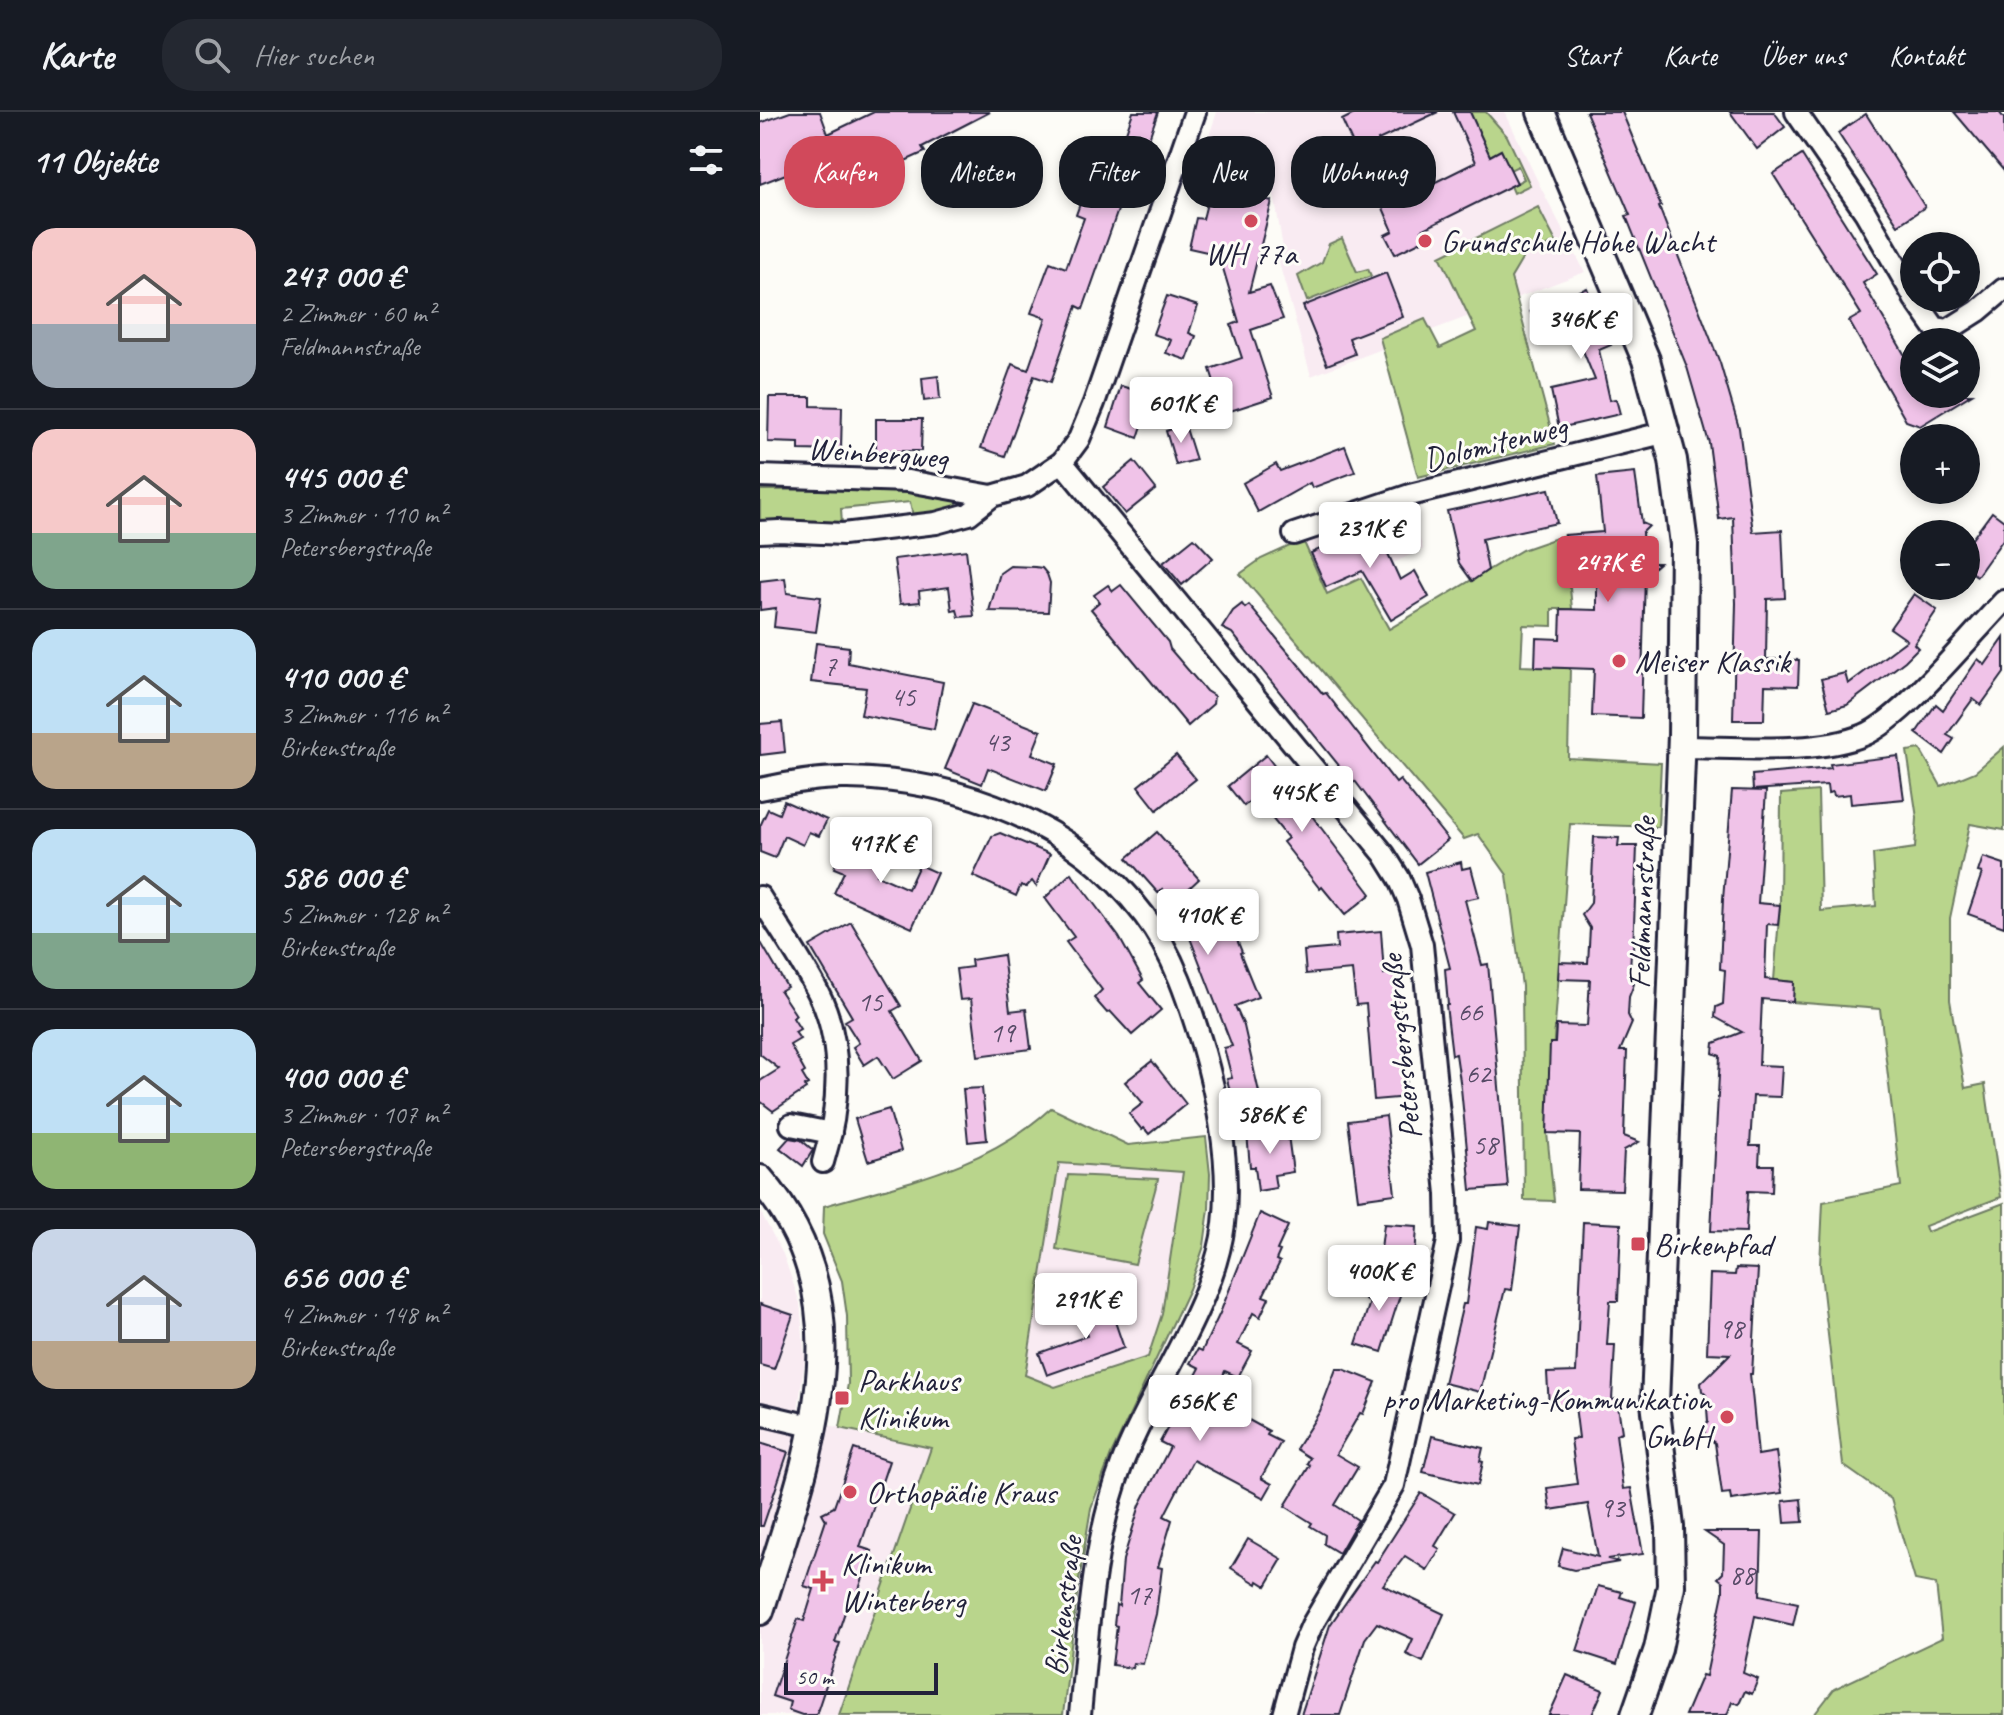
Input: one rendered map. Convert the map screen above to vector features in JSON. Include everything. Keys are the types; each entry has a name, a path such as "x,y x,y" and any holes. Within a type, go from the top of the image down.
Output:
{"street":[{"path":"760,532 843,534 936,523 969,514 992,496 1027,486 1062,462 1079,439 1094,403 1195,112"},
{"name":"Feldmannstraße","path":"1541,112 1646,360 1667,432 1684,544 1682,747 1655,1403 1670,1527 1671,1586 1661,1640 1635,1715"},
{"path":"1796,112 1865,212 1900,273"},
{"path":"1980,309 2004,289"},
{"path":"1924,312 1935,328 1948,330 1976,312"},
{"name":"Dolomitenweg","path":"1294,534 1410,495 1667,432"},
{"name":"Petersbergstraße","path":"1062,462 1384,854 1399,878 1417,923 1422,945 1447,1194 1448,1241 1394,1485 1312,1625 1298,1658 1284,1715"},
{"name":"Weinbergweg","path":"760,476 908,481 992,496"},
{"path":"1682,747 1808,746 1839,743 1866,735 1912,697 2004,601"},
{"name":"Birkenstraße","path":"760,789 846,777 917,783 993,803 1024,817 1088,856 1115,881 1145,916 1172,961 1188,1000 1209,1071 1222,1137 1226,1199 1223,1228 1203,1294 1123,1462 1106,1512 1093,1587 1080,1715"},
{"path":"760,897 819,995 832,1035 837,1085 831,1133 823,1162"},
{"path":"791,1125 831,1133"},
{"path":"760,1179 787,1215 808,1258 820,1300 821,1346 815,1427 760,1611"},
{"path":"760,1414 815,1427"}],"shaded area":[{"name":"Grundschule Hohe Wacht","path":"1217,112 1505,112 1585,272 1311,376 1277,256 1284,254 1275,201 1275,136 1209,136"},
{"path":"1408,502 1423,549 1327,594 1303,540"},
{"path":"1059,1163 1184,1171 1162,1315 1148,1358 1055,1387 1025,1375"},
{"name":"Klinikum Winterberg","path":"760,1211 783,1254 800,1303 805,1358 797,1418 932,1448 839,1715 760,1715"}],"green space":[{"path":"1470,112 1486,112 1507,136 1530,185 1514,193 1511,186 1524,179 1518,166 1510,170 1501,150 1490,156"},
{"path":"1538,207 1556,242 1524,256 1511,278 1555,444 1418,477 1380,338 1425,319 1440,348 1476,331 1440,256"},
{"path":"1342,238 1357,272 1368,269 1371,276 1307,301 1298,276 1322,262 1329,244"},
{"path":"863,489 955,497 958,501 955,507 913,516 910,502 841,509 842,524 760,522 760,490"},
{"path":"1565,535 1572,609 1552,609 1552,626 1523,625 1521,666 1570,668 1568,758 1661,763 1658,827 1570,824 1547,1133 1554,1201 1524,1200 1522,986 1507,875 1478,834 1464,839 1240,574 1261,559 1303,540 1327,594 1361,578 1389,629 1522,550"},
{"path":"2004,747 2004,830 1970,824 1950,918 1950,1000 1965,1088 1985,1084 2001,1197 1925,1226 1927,1232 2004,1203 2004,1715 1814,1715 1834,1689 1942,1638 1936,1584 1915,1580 1891,1499 1843,1465 1820,1265 1823,1202 1901,1186 1880,1009 1793,1002 1794,982 1774,980 1780,905 1781,794 1818,791 1821,911 1876,906 1873,854 1915,848 1917,818 1907,751 1920,749 1941,786 1975,772"},
{"path":"1051,1108 1128,1145 1206,1137 1210,1174 1204,1246 1189,1289 1111,1455 1091,1508 1078,1586 1063,1715 839,1715 931,1448 840,1428 848,1384 847,1316 842,1281 823,1234 824,1206 944,1170 972,1159 1026,1128","holes":["1059,1163 1183,1172 1162,1314 1148,1357 1055,1387 1025,1375"]},
{"path":"1068,1175 1158,1179 1135,1264 1056,1249"}],"building":[{"path":"790,112 820,112 828,134 874,112 990,112 943,136 921,136 921,154 905,161 905,136 784,136 784,175 760,184 760,123"},
{"path":"1133,112 1158,112 1150,136 1125,136"},
{"path":"1358,112 1438,112 1387,136 1349,136 1342,120"},
{"path":"1453,112 1470,112 1490,156 1501,150 1517,183 1422,230 1426,239 1395,254 1385,235 1393,231 1383,208 1436,208 1436,182 1476,162"},
{"path":"1586,112 1622,112 1720,363 1739,428 1753,532 1782,530 1785,598 1767,599 1766,659 1799,660 1798,686 1765,685 1764,720 1733,720 1736,603 1733,517 1719,519 1709,443 1687,367 1626,216 1630,215"},
{"path":"1730,112 1774,112 1785,127 1757,149"},
{"path":"1954,112 1999,112 2004,118 2004,171"},
{"path":"1866,114 1925,207 1898,225 1838,133"},
{"path":"1802,155 1877,274 1863,283 1900,347 1900,408 1949,408 1923,424 1906,421 1849,321 1861,314 1773,174"},
{"path":"1079,208 1119,208 1083,309 1077,306 1051,382 1034,376 1005,456 981,448 1012,364 1028,370 1046,318 1031,313 1050,262 1066,268 1084,218 1076,215"},
{"path":"1206,208 1270,208 1249,292 1270,286 1283,319 1251,330 1273,397 1224,413 1210,369 1242,358 1231,325 1239,322 1222,265 1223,255 1218,254 1217,250 1216,254 1189,248 1196,218 1203,219"},
{"path":"1386,273 1403,317 1349,338 1355,354 1327,365 1303,306"},
{"path":"1587,288 1611,345 1599,350 1610,400 1616,399 1620,414 1559,428 1551,390 1595,380 1568,314 1536,326 1530,311"},
{"path":"1167,296 1198,306 1189,333 1196,336 1187,360 1166,353 1171,340 1153,334"},
{"path":"938,376 940,399 924,401 922,378"},
{"path":"1121,386 1152,395 1138,438 1108,427"},
{"path":"769,397 811,397 811,406 842,407 841,451 799,450 799,443 768,442"},
{"path":"876,419 922,419 921,451 876,451"},
{"path":"1185,425 1196,460 1176,465 1166,431"},
{"path":"1345,446 1355,472 1312,488 1310,483 1258,512 1243,483 1276,464 1280,471"},
{"path":"1134,461 1156,489 1125,514 1103,487"},
{"path":"1635,473 1642,523 1649,526 1642,533 1644,563 1659,563 1645,575 1641,718 1592,716 1594,669 1535,667 1536,638 1560,639 1561,609 1597,610 1597,570 1568,572 1565,535 1603,532 1597,477"},
{"path":"1549,489 1557,523 1482,539 1488,570 1472,581 1459,563 1447,511"},
{"path":"1992,512 2004,521 2004,538 1980,572 1980,528"},
{"path":"1375,525 1400,580 1415,571 1429,597 1391,620 1362,571 1326,587 1311,553"},
{"path":"1194,538 1213,558 1182,585 1163,563"},
{"path":"966,550 974,616 959,617 957,610 952,611 949,587 919,591 920,602 900,604 894,559"},
{"path":"1010,566 1042,568 1047,574 1050,583 1048,612 989,611 1000,573"},
{"path":"785,578 787,593 821,597 816,632 774,627 776,608 760,610 760,581"},
{"path":"1108,585 1113,591 1121,585 1168,642 1170,649 1206,691 1214,696 1213,704 1188,726 1091,609 1099,602 1094,595"},
{"path":"1910,600 1923,600 1937,610 1914,644 1918,648 1905,661 1847,705 1829,710 1821,679 1845,673 1848,684 1907,640 1890,628"},
{"path":"1242,604 1245,608 1249,605 1323,694 1326,693 1396,783 1400,780 1448,840 1418,864 1355,781 1353,783 1232,633 1222,628 1233,611"},
{"path":"2004,638 2004,673 1981,705 1973,699 1947,735 1954,739 1944,754 1916,733 1936,704 1943,710 1978,659 1985,665"},
{"path":"816,643 849,647 848,663 943,682 934,729 861,715 866,688 811,682"},
{"path":"972,704 1041,731 1032,754 1057,764 1046,791 988,768 982,784 945,769"},
{"path":"782,722 785,752 760,755 760,724"},
{"path":"1176,755 1196,779 1157,810 1138,786"},
{"path":"1266,755 1371,894 1345,915 1283,842 1288,838 1255,797 1244,806 1228,786"},
{"path":"1898,756 1904,799 1851,804 1850,794 1834,796 1833,792 1828,793 1827,785 1753,790 1752,775 1831,768 1830,764"},
{"path":"1732,790 1766,791 1758,903 1780,905 1778,925 1767,924 1765,979 1794,982 1793,1002 1762,999 1759,1065 1782,1066 1780,1097 1753,1096 1750,1146 1760,1146 1759,1165 1773,1165 1772,1192 1748,1191 1746,1232 1711,1231 1720,1056 1713,1053 1714,1043 1742,1032 1715,1017 1716,1007 1723,1004 1725,970 1720,969"},
{"path":"784,801 827,820 819,836 809,832 803,845 784,836 775,858 760,852 760,826 768,809 779,814"},
{"path":"1157,832 1199,879 1185,892 1197,919 1188,923 1224,908 1242,952 1258,997 1235,1006 1244,1026 1261,1101 1234,1108 1227,1079 1232,1078 1224,1048 1232,1046 1185,925 1178,928 1162,889 1158,893 1127,858"},
{"path":"1000,833 1050,854 1036,886 1032,881 1026,887 1021,885 1016,896 973,876 992,836"},
{"path":"1594,837 1619,838 1618,846 1637,846 1630,972 1634,984 1629,997 1628,1015 1632,1023 1620,1051 1627,1051 1624,1136 1639,1142 1624,1150 1622,1190 1578,1189 1580,1134 1547,1133 1550,1043 1555,1043 1556,1025 1587,1026 1590,980 1558,979 1559,962 1588,963 1590,928 1582,915 1591,903"},
{"path":"858,839 887,852 877,875 908,889 919,865 937,873 912,928 834,893 844,872 834,868 844,845 854,849"},
{"path":"1983,857 2004,864 2004,927 1968,914 1982,873 1978,872"},
{"path":"1461,862 1462,869 1471,867 1479,897 1465,900 1482,965 1488,964 1508,1187 1471,1190 1461,1088 1456,1054 1452,1055 1446,1005 1445,969 1450,968 1425,872"},
{"path":"1071,873 1119,937 1143,980 1139,983 1161,1010 1132,1035 1094,998 1102,990 1066,942 1074,937 1045,898"},
{"path":"851,922 901,1006 892,1011 922,1061 893,1079 878,1056 864,1065 853,1047 859,1043 845,1021 852,1017 810,946"},
{"path":"1381,931 1384,974 1397,972 1408,1097 1374,1100 1366,1004 1356,1005 1352,970 1306,974 1304,951 1337,948 1336,935"},
{"path":"760,941 787,987 780,991 796,1015 793,1018 800,1029 795,1032 800,1039 790,1045 808,1084 804,1086 806,1089 773,1111 760,1101 760,1081 779,1069 760,1054"},
{"path":"1003,955 1010,1011 1026,1009 1031,1049 978,1056 971,999 960,1000 956,969 972,967 971,960"},
{"path":"1152,1061 1186,1104 1149,1134 1129,1114 1143,1103 1125,1082"},
{"path":"982,1088 987,1140 968,1142 963,1089"},
{"path":"889,1109 901,1151 868,1161 855,1119"},
{"path":"1386,1116 1395,1194 1358,1199 1348,1121"},
{"path":"1287,1128 1293,1172 1274,1175 1276,1188 1258,1191 1255,1167 1250,1167 1247,1133"},
{"path":"789,1138 801,1140 813,1150 803,1166 780,1148"},
{"path":"1260,1213 1288,1226 1277,1250 1280,1251 1276,1260 1280,1262 1263,1296 1269,1298 1260,1317 1253,1313 1238,1344 1252,1351 1238,1377 1225,1371 1212,1400 1269,1431 1267,1435 1281,1442 1261,1478 1272,1484 1264,1498 1193,1460 1164,1516 1172,1520 1158,1567 1162,1568 1156,1614 1143,1664 1133,1663 1132,1668 1112,1665 1123,1560 1140,1505 1170,1447 1160,1442 1200,1368 1190,1363 1198,1349 1202,1351 1220,1313"},
{"path":"1489,1222 1520,1226 1512,1290 1505,1289 1480,1392 1444,1383 1463,1304 1466,1304 1476,1227 1488,1229"},
{"path":"1583,1222 1621,1224 1618,1301 1610,1301 1607,1345 1615,1345 1612,1400 1617,1399 1622,1432 1616,1434 1623,1489 1631,1488 1643,1554 1608,1559 1619,1562 1574,1570 1558,1566 1563,1548 1598,1557 1588,1504 1550,1510 1547,1488 1577,1484 1571,1439 1579,1438 1575,1406 1549,1407 1547,1373 1576,1372"},
{"path":"1384,1224 1417,1226 1415,1259 1380,1257"},
{"path":"1736,1268 1758,1269 1750,1374 1758,1455 1776,1452 1782,1493 1731,1500 1730,1493 1722,1494 1715,1443 1705,1436 1704,1427 1708,1422 1706,1395 1701,1383 1730,1354 1707,1353 1710,1274 1735,1275"},
{"path":"1373,1276 1403,1286 1382,1352 1356,1344 1370,1302 1365,1300"},
{"path":"1108,1301 1124,1348 1047,1375 1039,1353 1087,1336 1079,1311"},
{"path":"760,1304 793,1315 774,1369 760,1365"},
{"path":"1336,1369 1376,1382 1363,1414 1360,1413 1336,1454 1358,1467 1335,1505 1358,1520 1339,1553 1324,1544 1325,1535 1310,1526 1312,1523 1285,1506 1310,1465 1307,1463 1310,1458 1296,1449 1320,1411"},
{"path":"1432,1436 1483,1448 1478,1485 1423,1472"},
{"path":"760,1443 788,1452 763,1526 760,1526"},
{"path":"854,1449 889,1461 860,1547 872,1551 853,1607 847,1606 835,1642 840,1643 816,1715 802,1715 788,1710 790,1702 772,1696 798,1619 804,1621 814,1589 804,1586 826,1520 822,1513 834,1507"},
{"path":"1421,1493 1455,1513 1435,1546 1440,1549 1427,1570 1405,1556 1383,1585 1444,1614 1423,1662 1406,1654 1413,1639 1377,1623 1365,1639 1340,1715 1301,1715 1330,1625 1377,1562"},
{"path":"1801,1499 1803,1522 1785,1523 1783,1501"},
{"path":"1705,1532 1762,1532 1760,1595 1798,1603 1793,1625 1755,1616 1743,1673 1758,1679 1752,1694 1745,1691 1739,1704 1732,1702 1727,1715 1685,1715 1702,1675 1706,1676 1723,1593 1723,1582 1718,1578 1723,1573 1724,1545"},
{"path":"1248,1539 1282,1559 1266,1586 1231,1568"},
{"path":"1598,1586 1622,1592 1620,1597 1636,1602 1617,1664 1577,1651"},
{"path":"1567,1675 1603,1690 1592,1715 1549,1715"}],"place":[{"name":"WH 77a","path":"1251,221"},
{"name":"Grundschule Hohe Wacht","path":"1425,241"},
{"name":"Meiser Klassik","path":"1619,661"},
{"name":"Birkenpfad","path":"1638,1244"},
{"name":"Parkhaus Klinikum","path":"842,1398"},
{"name":"pro Marketing-Kommunikation GmbH","path":"1727,1417"},
{"name":"Orthopädie Kraus","path":"850,1492"},
{"name":"Klinikum Winterberg","path":"823,1581"}]}
